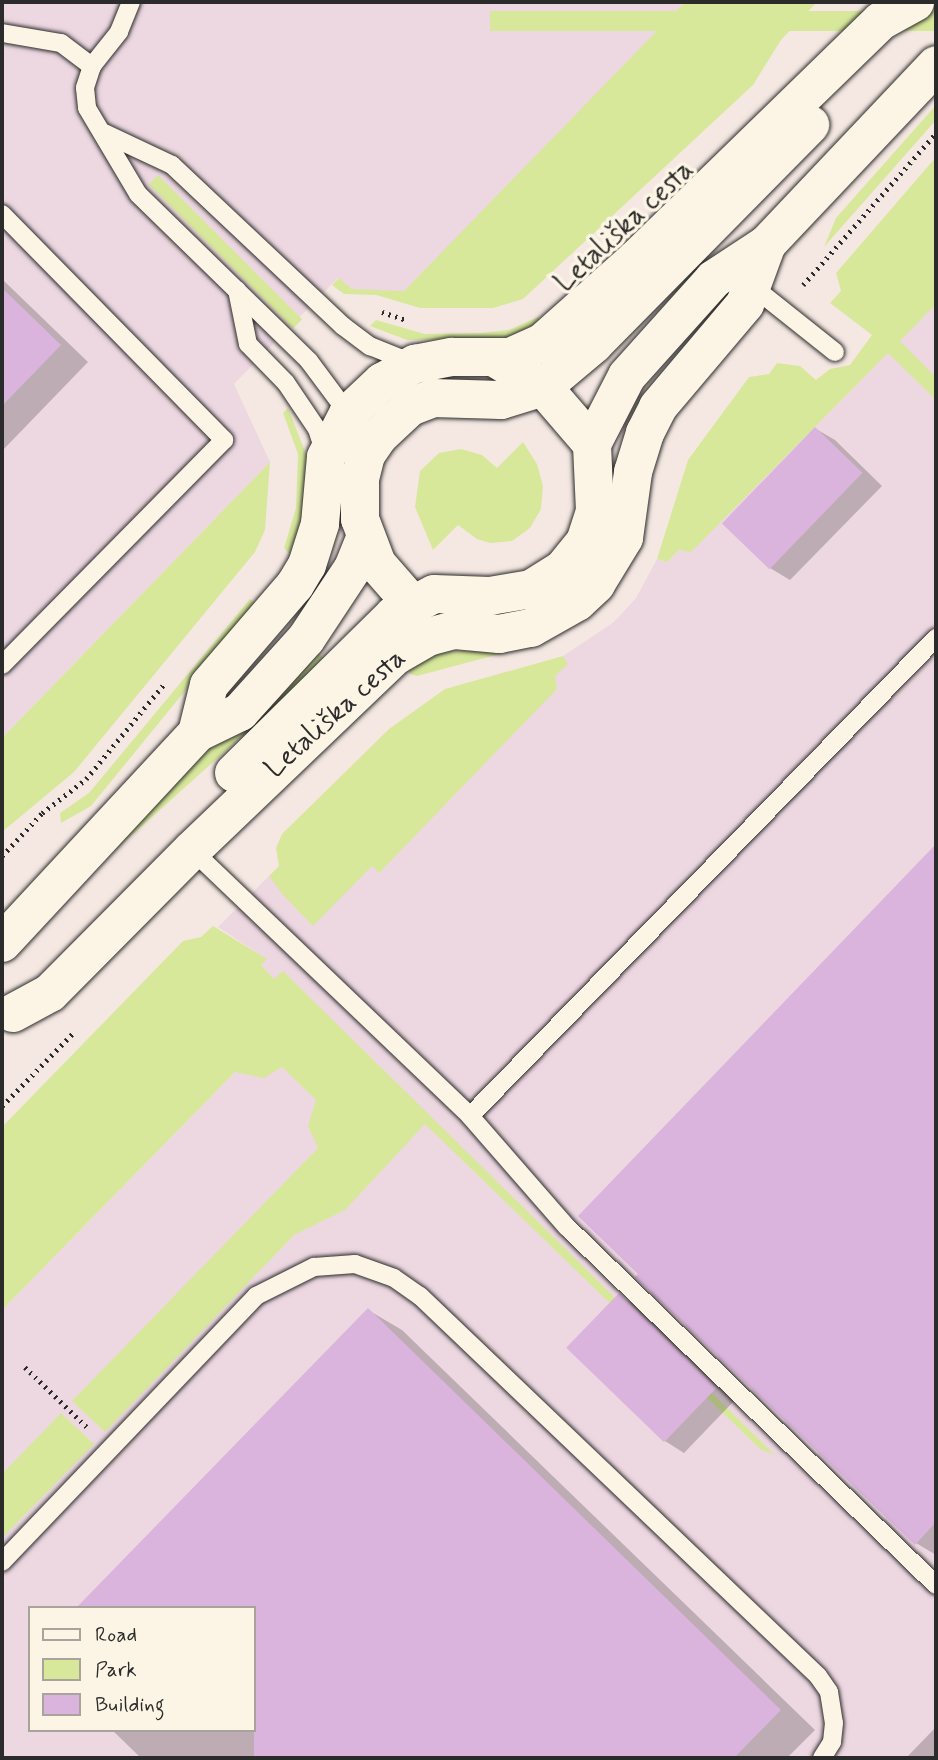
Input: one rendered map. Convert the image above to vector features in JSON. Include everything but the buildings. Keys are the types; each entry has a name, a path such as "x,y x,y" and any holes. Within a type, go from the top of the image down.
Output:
{"main road":[{"name":"Letališka cesta","path":"197,733 209,685 295,585 307,565 320,524 326,457 348,414 382,382 415,364 452,357 495,358 525,351 571,320 881,20 914,3"},
{"name":"Letališka cesta","path":"412,604 377,564 365,539 359,501 366,455 390,423 410,407 433,398 501,400 543,387 695,244 872,62 900,33 914,3"},
{"name":"Letališka cesta","path":"8,1018 32,976 358,648 412,604 443,593 490,596 531,589 563,569 585,542 595,510 592,444 627,376 714,279 767,244 936,65"},
{"name":"Letališka cesta","path":"8,1018 50,993 191,850 379,670 411,645 455,630 499,634 531,628 577,602 596,584 624,538 637,453 658,407 745,304 767,244"},
{"name":"Letališka cesta","path":"495,358 543,387 592,444"},
{"name":"Letališka cesta","path":"2,943 197,733 240,712 306,639 353,568 365,539"}],"lane":[{"path":"131,2 118,32 92,66 85,88 87,108 138,194 309,361 348,414 366,455"},
{"path":"2,33 61,43 92,66"},
{"path":"104,134 172,165 343,327 370,346 415,364"},
{"path":"2,215 224,440 2,666"},
{"path":"752,286 835,352"},
{"path":"237,290 248,344 286,383 317,429 326,457"},
{"path":"470,1116 936,638"},
{"path":"191,850 470,1116 567,1227 936,1586"},
{"path":"2,1562 256,1296 314,1267 355,1264 383,1273 420,1296 818,1676 829,1692 834,1723 832,1742 822,1758"}],"path":[{"path":"820,265 936,133"},
{"path":"374,308 416,322"},
{"path":"2,856 42,813 86,779 173,674"},
{"path":"25,1367 110,1449"}],"shaded area":[{"path":"2,2 717,2 431,298 352,289 338,278 234,384 270,462 2,738"},
{"path":"936,269 936,1758 2,1758 2,1310 235,1072 260,965 266,959 218,927 269,876 307,918 563,656 614,622 636,598 657,559 667,562 679,550 691,551 865,372"}],"green space":[{"path":"685,2 817,2 781,40 753,85 523,299 493,308 420,308 376,295 344,294 332,285 339,278 352,289 404,291"},
{"path":"490,11 936,11 936,31 490,31"},
{"path":"936,105 936,120 824,247 836,218"},
{"path":"936,157 936,304 900,341 936,377 936,400 888,353 691,552 679,550 667,562 657,559 688,460 749,377 769,374 777,363 800,366 816,380 830,369 850,365 872,335 830,303 841,291 836,273"},
{"path":"158,175 302,319 293,328 149,184"},
{"path":"538,317 544,324 517,338 407,340 370,326 376,320 425,334 481,333 509,330"},
{"path":"288,408 306,454 305,512 291,555 284,548 296,508 298,454 283,413"},
{"path":"523,442 537,464 543,486 541,509 530,528 512,541 490,543 477,539 458,525 433,550 415,507 420,471 439,453 461,449 482,455 497,468"},
{"path":"270,462 265,530 255,552 74,772 2,832 2,738"},
{"path":"250,599 256,604 91,806 61,823 60,813 89,793"},
{"path":"526,647 417,676 410,674 407,666 434,653"},
{"path":"317,651 326,661 2,952 2,935"},
{"path":"563,656 568,664 555,676 557,689 379,873 372,866 313,926 283,895 269,876 279,866 276,848 282,834 389,729 445,689"},
{"path":"213,926 267,959 261,965 274,979 283,971 775,1455 760,1449 425,1124 345,1210 294,1235 105,1432 72,1401 318,1148 308,1126 316,1100 282,1067 264,1078 235,1072 2,1310 2,1127 183,941 201,937"},
{"path":"61,1413 94,1444 2,1538 2,1474"}]}
